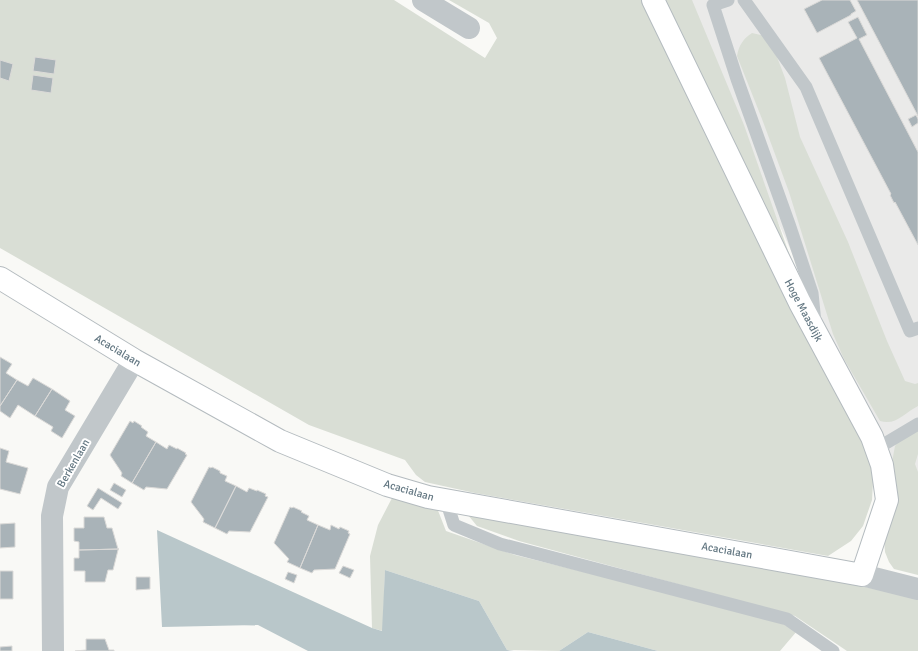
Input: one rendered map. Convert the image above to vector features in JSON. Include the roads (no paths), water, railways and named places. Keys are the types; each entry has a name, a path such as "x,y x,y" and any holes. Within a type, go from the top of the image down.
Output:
{"street":[{"path":"422,0 469,28"},
{"name":"Hoge Maasdijk","path":"653,0 762,228 872,437 882,465 887,500 862,575"},
{"name":"Acacialaan","path":"0,278 134,360 280,441 387,485 428,497 862,575"},
{"name":"Berkenlaan","path":"53,651 52,516 58,486 134,360"},
{"path":"862,575 918,589"}],"lane":[{"path":"728,0 714,6 737,79 812,293 816,333"},
{"path":"744,0 806,87 910,330 918,328"},
{"path":"876,449 918,424"},
{"path":"446,500 454,525 500,544 787,619 833,651"}]}
